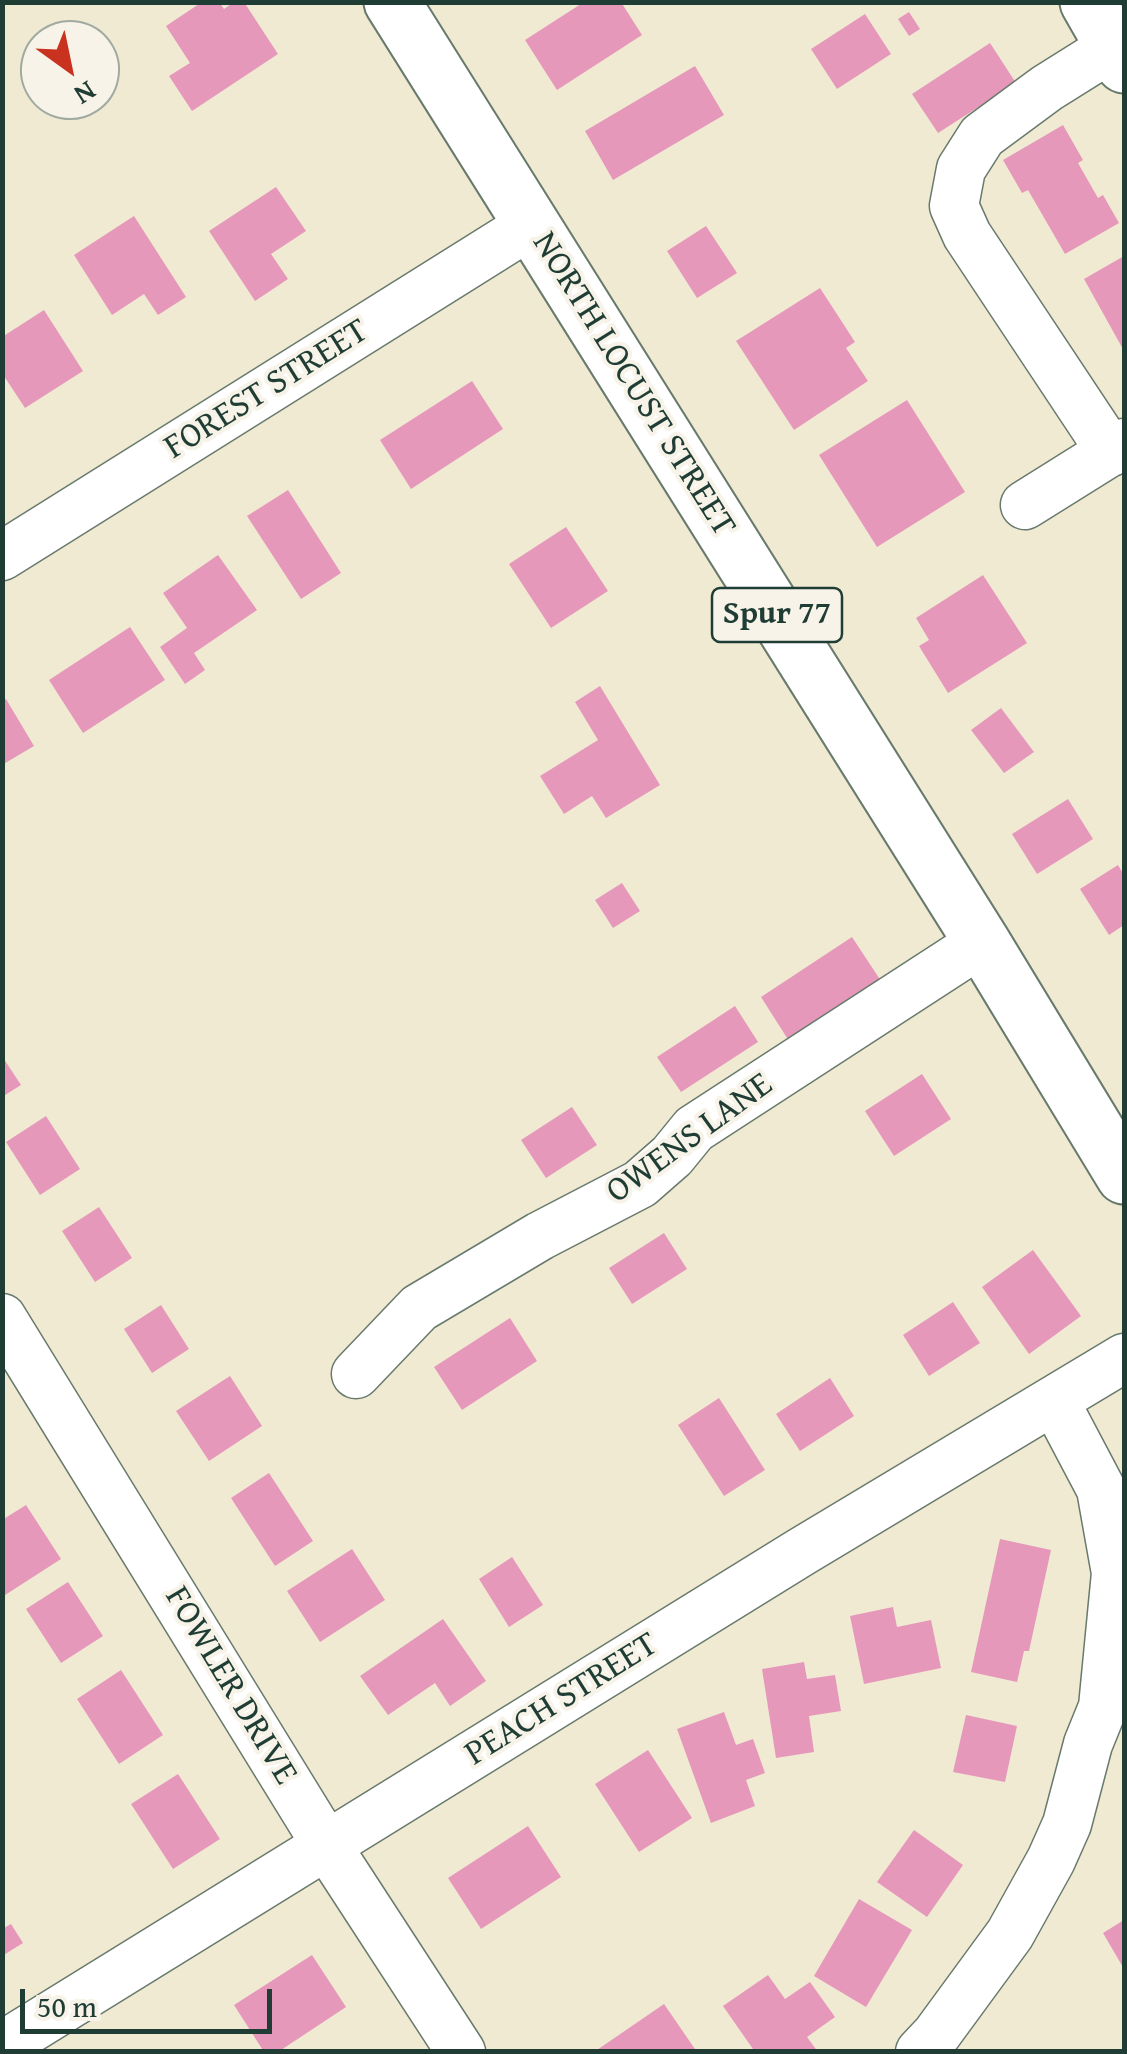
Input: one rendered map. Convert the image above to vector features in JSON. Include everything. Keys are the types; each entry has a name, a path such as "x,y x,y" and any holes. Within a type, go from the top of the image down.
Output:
{"main road":[{"name":"NORTH LOCUST STREET","path":"392,2 982,942 1124,1176"}],"street":[{"path":"1025,506 1118,448 967,235 954,206 961,169 982,136 1109,38"},
{"name":"FOREST STREET","path":"2,556 532,224"},
{"name":"OWENS LANE","path":"356,1374 419,1308 540,1236 640,1184 672,1156 694,1129 982,942"},
{"name":"FOWLER DRIVE","path":"2,1318 327,1846 461,2052"},
{"name":"PEACH STREET","path":"2,2046 801,1552 1124,1358"},
{"path":"920,2052 1010,1934 1051,1860 1067,1824 1088,1744 1103,1707 1116,1573 1101,1490 1054,1400"}],"building":[{"path":"202,2 219,2 224,9 234,2 244,2 278,54 192,111 169,76 190,63 166,26"},
{"path":"584,2 621,2 642,35 557,90 525,40"},
{"path":"909,12 920,29 909,36 898,19"},
{"path":"865,14 891,54 837,89 811,49"},
{"path":"990,43 1016,83 938,133 912,94"},
{"path":"695,66 724,115 613,180 585,131"},
{"path":"1063,125 1098,198 1103,195 1119,223 1065,254 1028,190 1022,193 1003,160"},
{"path":"276,187 306,231 271,254 288,279 255,301 209,231"},
{"path":"134,216 186,297 158,315 144,294 112,315 74,255"},
{"path":"706,226 737,273 697,298 667,251"},
{"path":"1124,256 1124,351 1084,279"},
{"path":"820,288 855,342 846,348 868,381 794,430 736,341"},
{"path":"44,310 83,371 25,408 2,373 2,337"},
{"path":"472,381 503,429 411,489 380,440"},
{"path":"907,400 965,492 877,547 819,455"},
{"path":"288,490 341,573 301,599 247,516"},
{"path":"566,527 608,591 551,628 509,564"},
{"path":"218,555 257,610 194,653 205,670 185,684 160,647 187,628 163,593"},
{"path":"983,575 1027,643 948,693 919,646 929,640 916,618"},
{"path":"130,627 165,680 83,733 49,680"},
{"path":"600,686 660,785 606,818 592,796 564,814 540,776 598,740 575,702"},
{"path":"6,699 34,746 2,765 2,701"},
{"path":"1001,708 1034,752 1004,773 971,730"},
{"path":"1068,799 1093,839 1037,874 1012,834"},
{"path":"1118,865 1124,875 1124,925 1109,935 1080,889"},
{"path":"622,883 640,911 613,928 595,900"},
{"path":"852,937 881,981 789,1041 761,997"},
{"path":"735,1006 758,1042 681,1092 657,1057"},
{"path":"2,1056 21,1085 2,1097"},
{"path":"922,1074 951,1119 894,1156 865,1111"},
{"path":"572,1107 597,1145 546,1178 521,1140"},
{"path":"46,1116 80,1169 40,1195 6,1142"},
{"path":"99,1207 132,1258 95,1282 62,1231"},
{"path":"664,1233 687,1269 632,1304 609,1268"},
{"path":"1033,1250 1081,1316 1029,1354 982,1287"},
{"path":"953,1302 980,1343 929,1376 903,1335"},
{"path":"161,1305 189,1349 152,1373 124,1329"},
{"path":"510,1318 537,1361 462,1410 434,1367"},
{"path":"230,1376 262,1426 209,1461 176,1411"},
{"path":"830,1378 854,1416 800,1451 776,1414"},
{"path":"719,1398 765,1470 724,1496 678,1425"},
{"path":"269,1473 313,1541 275,1566 231,1498"},
{"path":"26,1505 61,1559 2,1597 2,1520"},
{"path":"1000,1539 1051,1550 1029,1651 1024,1651 1017,1682 971,1672"},
{"path":"352,1549 385,1600 320,1642 287,1591"},
{"path":"512,1557 543,1605 509,1627 479,1579"},
{"path":"68,1582 103,1636 61,1663 26,1609"},
{"path":"893,1607 897,1627 931,1620 941,1668 864,1684 850,1616"},
{"path":"443,1619 486,1681 450,1706 435,1683 388,1715 360,1676"},
{"path":"804,1662 807,1679 835,1675 841,1711 809,1716 814,1752 776,1758 762,1669"},
{"path":"121,1670 163,1735 119,1764 77,1699"},
{"path":"724,1712 736,1745 753,1739 765,1773 746,1780 755,1806 711,1823 677,1729"},
{"path":"966,1715 1017,1726 1005,1782 953,1772"},
{"path":"648,1750 692,1818 639,1852 595,1784"},
{"path":"178,1774 220,1839 173,1869 131,1804"},
{"path":"528,1826 561,1877 481,1929 448,1878"},
{"path":"914,1830 963,1865 927,1917 877,1882"},
{"path":"859,1899 912,1930 866,2007 814,1976"},
{"path":"1124,1920 1124,1969 1103,1933"},
{"path":"11,1924 23,1943 2,1956 2,1929"},
{"path":"312,1955 346,2007 278,2052 264,2052 234,2005"},
{"path":"768,1975 785,1999 810,1982 835,2017 807,2037 818,2052 755,2052 723,2006"},
{"path":"664,2004 697,2052 594,2052"}]}
